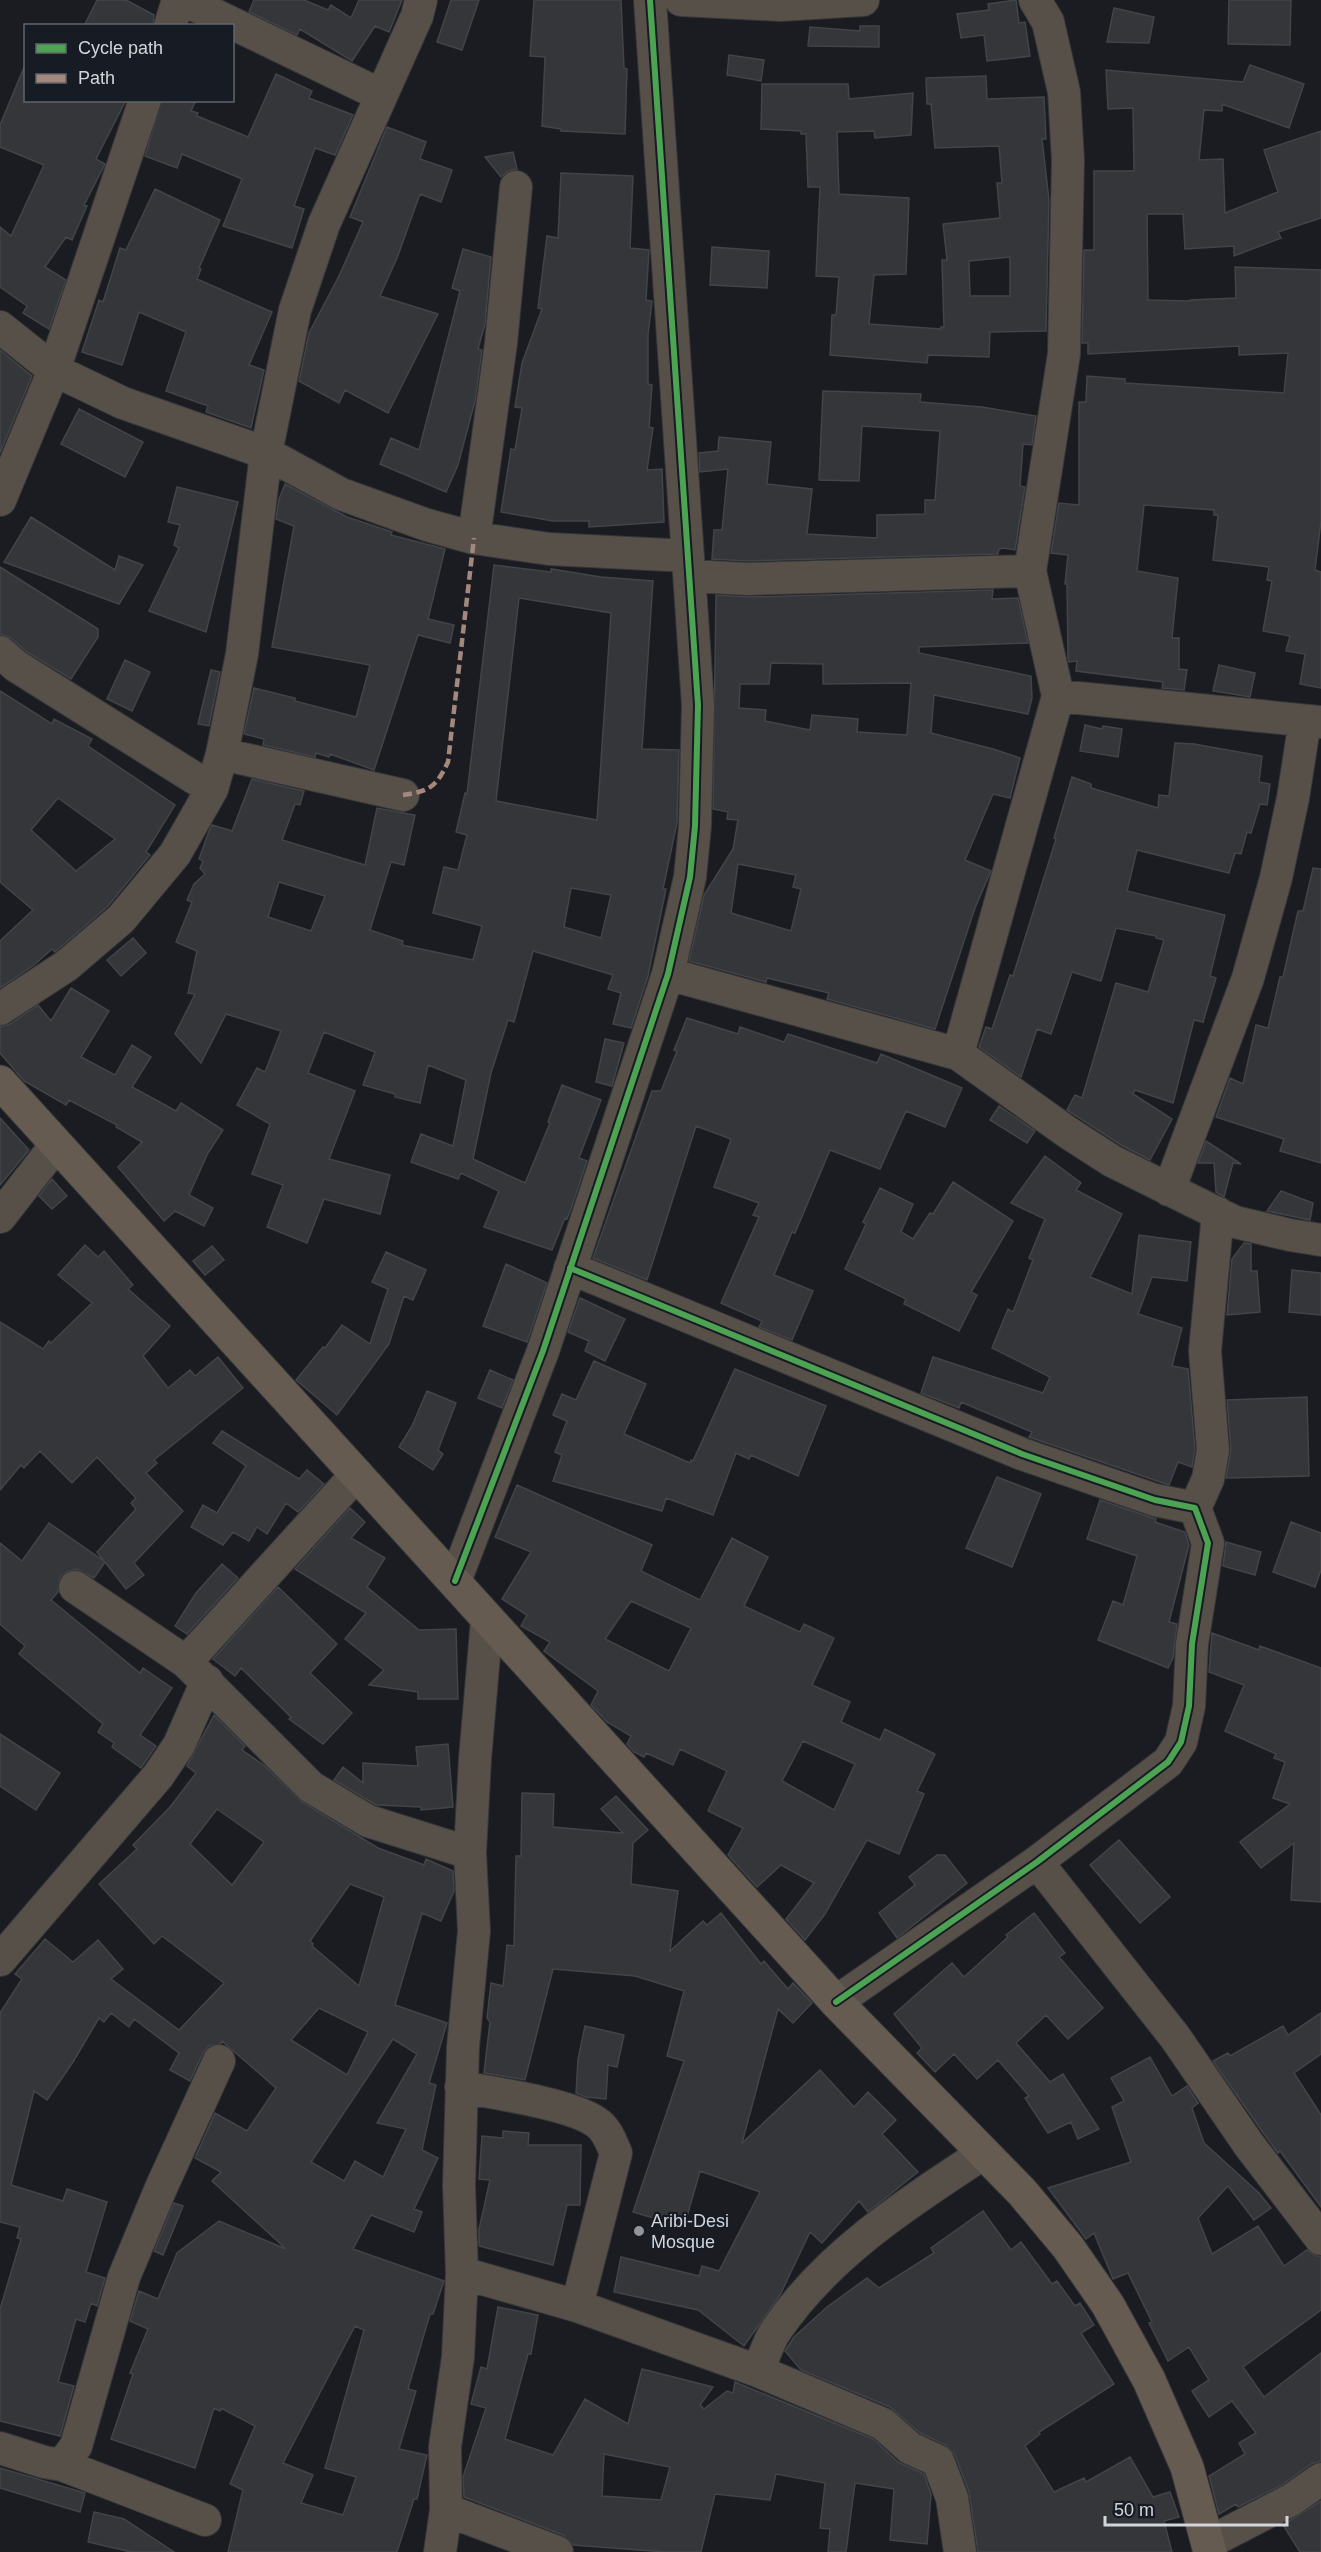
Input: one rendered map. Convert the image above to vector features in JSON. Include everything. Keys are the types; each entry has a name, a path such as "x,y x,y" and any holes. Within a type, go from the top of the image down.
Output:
{"main road":[{"path":"0,1082 836,2002 1022,2192 1068,2247 1108,2305 1149,2380 1187,2467 1209,2548"}],"street":[{"path":"171,24 178,0"},
{"path":"184,0 234,24"},
{"path":"0,1009 66,966 121,919 175,854 212,789 222,754 242,654 266,453 295,310 324,224 417,16 421,0"},
{"path":"455,1581 539,1362 668,974 690,877 695,826 698,705 650,0"},
{"path":"681,0 781,5 863,0"},
{"path":"958,1054 1058,696 1030,571 1065,354 1068,160 1065,92 1048,22 1035,0"},
{"path":"234,24 381,95"},
{"path":"0,500 54,370 143,102"},
{"path":"474,538 501,344 516,187"},
{"path":"0,327 54,370 123,403 266,453 340,494 427,525 474,538 689,566 748,579 1030,571"},
{"path":"0,652 16,666 212,789"},
{"path":"1058,696 1313,722 1293,798 1276,878 1248,978 1169,1190"},
{"path":"222,754 403,795"},
{"path":"668,974 958,1054 1112,1161 1235,1222 1321,1240"},
{"path":"0,1217 56,1145"},
{"path":"836,2002 1037,1862 1168,1762 1181,1742 1189,1706 1192,1644 1208,1543 1195,1508 1208,1479 1213,1450 1205,1351 1218,1213"},
{"path":"570,1268 1022,1454 1155,1500 1195,1508"},
{"path":"0,1960 158,1776 179,1745 196,1672 357,1474"},
{"path":"75,1587 196,1672 311,1787 368,1821 470,1853"},
{"path":"440,2552 446,2510 445,2446 458,2357 462,2273 459,2186 462,2047 474,1931 470,1853 475,1759 488,1620"},
{"path":"1037,1862 1175,2037 1249,2145 1321,2239"},
{"path":"62,2465 76,2446 124,2277 161,2188 219,2061"},
{"path":"461,2087 547,2104 584,2115 598,2123 609,2136 615,2153 577,2306"},
{"path":"758,2371 775,2331 812,2284 902,2207 984,2153"},
{"path":"462,2273 577,2306 758,2371 884,2424 910,2448 938,2461 952,2498 960,2552"},
{"path":"0,2448 44,2462 62,2465 205,2520"},
{"path":"1209,2548 1291,2500 1321,2479"},
{"path":"446,2510 557,2552"}],"building":[{"path":"97,0 126,0 154,15 153,24 85,24"},
{"path":"254,0 304,0 328,10 331,5 351,18 359,0 402,0 389,32 375,26 352,61 300,29 297,35 249,12"},
{"path":"451,0 479,0 462,50 437,42"},
{"path":"534,0 621,0 624,68 627,69 625,134 561,131 561,129 542,126 545,57 530,56"},
{"path":"1016,0 1019,23 1025,22 1030,56 987,61 984,35 961,38 957,14 989,10 988,4"},
{"path":"1229,0 1291,0 1290,45 1228,44"},
{"path":"1114,8 1154,17 1149,43 1107,42"},
{"path":"860,26 879,26 879,47 808,46 810,27 860,31"},
{"path":"729,55 764,60 761,81 727,75"},
{"path":"1250,65 1304,84 1289,128 1222,104 1222,111 1204,110 1199,160 1223,159 1225,213 1278,192 1264,150 1321,131 1321,218 1278,232 1281,238 1234,256 1234,246 1185,249 1183,214 1147,214 1148,300 1190,301 1236,298 1235,267 1321,270 1321,521 1315,570 1321,572 1321,688 1300,684 1305,654 1286,651 1290,636 1263,631 1272,581 1267,580 1269,567 1213,560 1218,515 1214,515 1214,510 1144,505 1137,571 1178,578 1172,638 1179,638 1179,669 1187,670 1184,690 1162,688 1163,682 1076,671 1077,661 1069,662 1068,658 1067,584 1065,584 1068,555 1051,553 1059,503 1079,505 1079,402 1086,402 1087,376 1125,379 1125,383 1284,393 1288,353 1239,355 1239,346 1088,354 1088,343 1082,343 1084,250 1094,250 1094,171 1134,171 1133,108 1108,109 1106,70 1243,82"},
{"path":"24,67 24,102 125,102 96,159 105,164 84,205 87,206 72,240 66,237 45,267 66,280 49,329 23,313 27,306 0,287 0,227 11,236 44,165 0,147 0,125"},
{"path":"276,74 312,91 309,98 353,115 335,155 315,148 294,206 304,209 292,248 223,226 242,179 182,154 177,168 145,156 161,102 195,102 191,111 198,113 197,116 248,137"},
{"path":"986,76 987,99 1044,97 1046,139 1042,139 1049,200 1046,331 990,332 989,357 928,355 927,363 830,355 832,315 836,315 839,277 816,276 820,187 808,187 806,134 801,134 801,131 761,129 762,84 848,84 849,99 913,93 911,135 875,138 874,131 837,132 839,194 909,198 906,274 874,275 869,324 941,329 944,327 942,260 947,260 943,224 1000,218 997,183 1002,183 999,146 935,148 931,104 927,104 926,78","holes":["1010,257 1010,296 970,296 969,261"]},
{"path":"387,127 426,142 420,159 452,170 441,202 420,194 397,258 380,296 438,314 388,413 345,390 339,403 299,381 309,333 339,276 363,222 350,217"},
{"path":"513,152 517,169 508,171 501,177 485,157"},
{"path":"561,173 633,176 630,248 649,250 646,300 652,301 648,335 648,384 652,385 649,427 653,428 647,470 662,469 664,522 589,527 589,521 553,521 501,512 511,449 515,450 522,408 515,407 522,363 542,309 538,308 547,236 558,238"},
{"path":"155,189 220,220 199,268 201,269 197,279 272,312 249,365 264,370 251,428 206,412 208,406 166,391 186,332 139,312 122,365 82,352 99,300 103,302 120,248 126,250"},
{"path":"712,247 769,251 767,288 710,285"},
{"path":"463,249 491,257 485,324 478,349 482,350 475,401 458,465 446,492 380,464 391,438 419,450 460,291 452,288"},
{"path":"0,350 32,376 0,453"},
{"path":"823,391 921,394 920,402 982,407 1036,416 1032,445 1023,444 1020,486 1025,487 1015,550 1003,548 999,549 998,554 748,561 712,559 714,530 722,530 728,469 700,472 699,453 718,451 719,437 771,442 767,484 812,489 807,534 877,538 877,515 925,514 925,500 935,500 940,431 862,426 859,481 819,480"},
{"path":"79,409 143,442 125,477 61,444"},
{"path":"285,484 347,517 392,532 391,535 445,549 428,619 454,625 450,643 418,635 374,770 330,754 329,757 316,753 315,757 263,745 264,739 244,734 254,688 356,717 370,665 272,647 294,526 276,519 279,499"},
{"path":"177,487 238,502 206,632 149,611 179,548 174,545 180,525 168,522"},
{"path":"31,517 115,570 119,556 143,565 119,604 4,562"},
{"path":"494,565 653,581 642,749 679,750 677,823 648,976 631,1028 613,1024 621,993 608,989 613,975 533,951 514,1022 508,1020 491,1073 473,1159 525,1183 550,1123 548,1122 562,1085 601,1100 579,1158 587,1161 571,1209 552,1250 484,1227 499,1191 461,1173 458,1179 411,1162 421,1134 453,1146 466,1080 428,1065 420,1103 395,1097 395,1094 363,1085 375,1052 324,1032 308,1073 355,1091 329,1159 390,1175 380,1214 324,1199 307,1243 267,1227 283,1185 252,1174 270,1124 237,1105 257,1068 265,1072 281,1031 226,1014 201,1063 175,1034 195,994 188,993 197,951 176,942 192,902 187,900 194,884 205,874 200,868 203,861 199,859 209,831 212,825 232,831 252,779 304,791 300,805 295,804 282,840 365,865 377,808 415,815 404,865 391,862 370,930 403,941 402,945 473,960 482,926 433,913 444,867 458,870 467,835 456,832 465,793 467,794","holes":["519,598 611,613 597,820 496,801","279,882 325,896 311,931 268,917","571,888 611,895 601,938 564,927"]},
{"path":"0,567 98,629 98,637 71,679 27,652 11,638 0,634"},
{"path":"993,590 992,599 1018,598 1028,643 919,647 919,653 1031,676 1032,698 1028,714 934,695 931,733 1020,758 1010,798 993,794 965,860 991,871 975,908 935,1029 827,999 829,993 767,978 766,982 689,961 704,895 733,849 738,820 727,819 728,812 713,809 716,595 749,597","holes":["771,663 823,664 823,684 911,683 907,735 857,732 858,719 812,715 810,730 765,721 766,710 739,708 740,684 769,684","738,864 796,875 793,887 801,889 791,931 731,913"]},
{"path":"125,660 150,672 132,711 107,699"},
{"path":"1219,665 1255,673 1250,697 1213,691"},
{"path":"211,670 220,672 209,726 198,724"},
{"path":"0,691 52,724 54,719 92,739 88,746 175,805 146,852 150,855 108,906 55,952 52,949 34,965 0,988 0,941 33,910 0,882","holes":["58,798 115,839 76,871 31,830"]},
{"path":"1085,725 1102,729 1103,726 1122,729 1118,757 1080,751"},
{"path":"1175,743 1194,744 1262,756 1259,782 1270,784 1267,805 1260,804 1251,833 1247,832 1241,854 1235,853 1229,873 1137,850 1127,891 1225,915 1210,976 1216,978 1203,1022 1194,1020 1173,1103 1135,1090 1133,1094 1172,1119 1150,1160 1121,1145 1067,1110 1075,1095 1082,1098 1116,983 1148,992 1164,940 1156,936 1116,928 1101,981 1072,972 1051,1034 1037,1029 1021,1077 979,1047 986,1027 992,1029 1010,975 1013,976 1056,839 1054,838 1072,777 1091,784 1091,788 1158,808 1159,795 1169,796"},
{"path":"1313,868 1321,869 1321,1163 1280,1151 1284,1139 1216,1117 1230,1078 1243,1084 1256,1025 1268,1028 1280,977 1283,977 1298,911 1303,911"},
{"path":"133,938 146,953 121,976 107,960"},
{"path":"71,988 109,1011 81,1057 115,1075 132,1045 151,1057 132,1087 176,1111 181,1103 223,1130 208,1153 189,1195 213,1208 204,1226 175,1211 164,1221 118,1167 142,1142 116,1127 117,1125 69,1100 66,1105 24,1081 0,1053 0,1027 10,1024 38,1005 51,1021"},
{"path":"687,1018 738,1034 740,1027 784,1042 788,1034 877,1063 881,1054 962,1088 945,1127 906,1111 880,1169 830,1150 795,1233 792,1232 774,1275 813,1291 792,1340 759,1327 762,1321 721,1303 759,1217 753,1215 759,1203 714,1187 731,1139 696,1126 647,1280 593,1258 652,1091 661,1091"},
{"path":"605,1039 624,1043 612,1086 596,1082"},
{"path":"999,1106 1035,1131 1027,1143 990,1120"},
{"path":"0,1118 29,1150 0,1185"},
{"path":"1206,1141 1241,1164 1233,1163 1224,1197 1216,1192 1214,1163 1198,1163"},
{"path":"1045,1156 1081,1183 1076,1190 1122,1214 1090,1277 1132,1294 1139,1235 1191,1242 1187,1281 1152,1277 1138,1314 1182,1328 1172,1366 1188,1369 1195,1449 1192,1467 1178,1462 1169,1485 1029,1437 1032,1432 961,1402 959,1408 921,1393 933,1357 1043,1393 1050,1377 992,1348 1008,1309 1013,1312 1033,1260 1029,1258 1045,1219 1011,1203"},
{"path":"52,1179 67,1196 52,1209 39,1196"},
{"path":"953,1182 1013,1221 971,1292 977,1295 959,1331 904,1304 906,1299 845,1269 866,1224 863,1222 880,1188 913,1204 901,1232 913,1239 930,1213 933,1214"},
{"path":"1281,1191 1313,1203 1310,1220 1267,1211"},
{"path":"1244,1243 1251,1244 1251,1271 1257,1271 1260,1312 1227,1315 1232,1259"},
{"path":"85,1245 98,1257 104,1251 133,1285 128,1289 170,1326 143,1356 168,1388 190,1370 195,1376 218,1357 243,1388 154,1460 157,1463 146,1473 183,1511 134,1563 144,1575 126,1589 105,1562 94,1578 77,1569 68,1571 60,1577 58,1592 51,1600 140,1673 143,1668 172,1688 140,1735 156,1746 141,1768 112,1747 114,1743 98,1732 103,1724 19,1654 25,1646 0,1624 0,1543 22,1561 49,1523 104,1561 97,1552 136,1509 131,1503 136,1498 97,1457 72,1483 40,1451 24,1468 21,1465 0,1490 0,1322 43,1349 49,1341 51,1343 92,1303 58,1275"},
{"path":"212,1246 224,1260 205,1275 193,1261"},
{"path":"386,1252 426,1270 413,1300 404,1296 389,1344 337,1415 296,1380 342,1325 370,1344 388,1289 372,1282"},
{"path":"506,1264 547,1283 527,1342 483,1326"},
{"path":"1292,1270 1321,1273 1321,1315 1289,1312"},
{"path":"580,1298 625,1319 605,1361 585,1351 589,1341 568,1332"},
{"path":"594,1361 646,1384 624,1434 690,1463 691,1460 693,1461 735,1369 826,1406 798,1476 751,1455 749,1459 736,1453 713,1515 666,1498 662,1511 553,1481 562,1455 555,1452 567,1421 553,1415 562,1394 576,1400"},
{"path":"490,1370 513,1380 502,1408 478,1398"},
{"path":"427,1391 456,1403 438,1450 443,1454 433,1470 399,1447 412,1426"},
{"path":"1307,1397 1309,1476 1226,1478 1231,1449 1227,1400"},
{"path":"222,1431 299,1479 307,1470 324,1484 298,1512 286,1503 267,1534 257,1527 249,1541 233,1532 223,1545 191,1527 203,1505 217,1513 246,1466 213,1443"},
{"path":"997,1477 1041,1494 1012,1567 966,1548"},
{"path":"517,1485 652,1545 641,1571 700,1600 732,1538 768,1557 744,1606 800,1632 804,1624 834,1638 812,1685 850,1702 841,1722 880,1740 885,1729 935,1754 917,1791 924,1794 899,1854 867,1840 825,1914 805,1940 786,1919 814,1883 781,1865 757,1887 728,1855 743,1828 708,1811 727,1771 680,1749 673,1765 646,1753 644,1757 634,1752 627,1744 631,1736 607,1722 591,1705 598,1691 544,1651 550,1642 521,1626 527,1615 502,1599 531,1552 495,1537","holes":["631,1601 691,1628 669,1671 605,1639","803,1741 855,1764 834,1810 782,1781"]},
{"path":"1100,1500 1156,1519 1155,1522 1185,1532 1189,1545 1169,1622 1177,1624 1173,1658 1168,1668 1098,1640 1113,1601 1123,1605 1137,1556 1087,1539"},
{"path":"350,1508 365,1522 351,1538 385,1558 367,1587 419,1630 456,1629 458,1699 418,1699 418,1692 369,1685 384,1670 345,1639 366,1613 295,1569"},
{"path":"1291,1522 1321,1533 1321,1570 1315,1587 1273,1572"},
{"path":"1226,1542 1261,1552 1255,1575 1223,1566"},
{"path":"222,1564 238,1578 187,1634 175,1626 196,1593"},
{"path":"278,1587 337,1644 310,1673 352,1713 323,1744 289,1719 291,1717 241,1668 235,1676 213,1659"},
{"path":"1212,1633 1259,1650 1260,1646 1321,1668 1321,1902 1291,1900 1294,1843 1261,1868 1240,1842 1290,1804 1273,1798 1285,1762 1274,1758 1276,1754 1225,1731 1244,1685 1209,1672"},
{"path":"214,1715 245,1746 242,1750 265,1766 302,1802 378,1848 424,1865 426,1859 453,1871 454,1891 441,1921 422,1913 395,2005 447,2023 429,2083 436,2085 422,2150 438,2158 414,2209 422,2212 414,2232 371,2215 353,2249 444,2281 433,2314 430,2314 408,2389 416,2391 399,2449 427,2455 417,2499 414,2499 397,2552 228,2552 243,2490 230,2484 255,2426 221,2408 220,2411 214,2408 195,2468 111,2439 133,2374 130,2373 148,2329 130,2321 139,2291 158,2299 177,2253 219,2221 286,2249 212,2181 221,2172 195,2158 215,2113 247,2131 276,2088 222,2041 221,2044 209,2046 203,2053 190,2081 170,2070 179,2053 134,2019 129,2027 111,2013 104,2022 99,2018 47,2100 34,2091 11,2185 63,2201 67,2189 107,2202 86,2272 105,2278 97,2306 91,2303 85,2322 76,2319 58,2382 74,2386 60,2436 0,2421 0,2309 21,2239 17,2238 20,2227 0,2222 0,2013 22,1979 15,1974 45,1939 73,1962 98,1940 123,1969 111,1979 179,2030 224,1983 162,1936 154,1944 99,1884 137,1849 133,1845 170,1807 196,1773 187,1766","holes":["217,1809 264,1842 232,1885 190,1844","350,1884 384,1897 359,1986 312,1946 310,1941","319,2008 368,2032 347,2075 291,2040","393,2039 417,2054 377,2123 406,2129 383,2177 355,2161 344,2181 311,2162","355,2326 364,2330 325,2468 356,2477 343,2515 301,2503 313,2475 283,2463"]},
{"path":"0,1734 60,1773 36,1810 0,1786"},
{"path":"448,1744 453,1807 421,1810 421,1807 376,1805 334,1780 343,1767 363,1783 363,1763 418,1766 416,1747"},
{"path":"522,1793 554,1794 553,1827 623,1833 601,1809 616,1796 648,1830 633,1843 631,1884 678,1891 670,1951 703,1921 707,1925 721,1913 761,1964 764,1961 788,1989 793,1983 812,2003 793,2023 778,2009 742,2143 820,2070 854,2107 868,2092 896,2120 882,2134 918,2172 868,2212 859,2201 822,2243 810,2232 780,2295 744,2346 698,2310 614,2292 621,2257 699,2276 702,2266 719,2271 760,2192 700,2171 684,2227 633,2212 684,2061 667,2056 684,1991 635,1976 553,1969 525,2080 484,2073 490,2022 487,2018 491,1983 503,1986 507,1945 514,1946 516,1856 521,1856"},
{"path":"1119,1840 1170,1897 1140,1923 1090,1865"},
{"path":"937,1855 945,1855 967,1883 897,1938 879,1913 915,1885 909,1877"},
{"path":"1034,1913 1065,1953 1059,1957 1103,2008 1068,2039 1046,2015 1016,2043 1050,2082 1063,2074 1099,2129 1078,2139 1071,2122 1048,2133 1025,2098 1029,2096 998,2060 977,2079 954,2054 935,2072 917,2053 922,2048 894,2014 952,1963 964,1977 1008,1937 1006,1935"},
{"path":"1321,2013 1321,2054 1294,2073 1321,2115 1321,2207 1280,2151 1278,2153 1213,2061 1228,2053 1230,2056 1283,2026 1288,2035"},
{"path":"585,2026 624,2035 617,2067 608,2065 606,2099 586,2097 576,2093 578,2059"},
{"path":"1150,2057 1172,2096 1187,2086 1198,2103 1192,2108 1204,2143 1259,2193 1271,2208 1254,2220 1228,2186 1198,2218 1212,2254 1258,2226 1284,2266 1307,2250 1321,2257 1321,2310 1243,2367 1264,2397 1321,2353 1321,2461 1311,2464 1282,2485 1238,2507 1236,2504 1219,2514 1209,2476 1245,2454 1239,2443 1256,2433 1232,2401 1209,2417 1192,2391 1209,2380 1189,2347 1168,2361 1128,2273 1113,2279 1094,2233 1086,2239 1048,2188 1131,2162 1112,2107 1124,2101 1111,2078"},
{"path":"503,2131 529,2133 528,2145 581,2145 580,2205 567,2205 553,2265 479,2246 479,2229 490,2180 479,2179 482,2136 503,2138"},
{"path":"174,2203 183,2206 163,2255 154,2251"},
{"path":"983,2211 1011,2250 1021,2242 1052,2284 1057,2281 1075,2306 1080,2303 1094,2325 1081,2333 1114,2384 1039,2432 1040,2434 1025,2446 1054,2492 1084,2478 1086,2482 1130,2457 1153,2497 1170,2492 1179,2517 1164,2521 1172,2552 978,2552 969,2492 955,2455 946,2445 920,2433 890,2407 801,2370 785,2351 794,2337 827,2307 867,2278 879,2288 934,2253 931,2248"},
{"path":"498,2307 538,2315 531,2354 528,2354 505,2439 553,2455 585,2399 628,2424 642,2369 713,2387 700,2405 704,2409 727,2391 733,2393 735,2382 873,2439 898,2462 924,2474 931,2494 927,2544 890,2540 894,2489 855,2483 846,2552 828,2552 830,2529 820,2528 825,2483 776,2474 770,2500 715,2494 701,2552 665,2552 573,2545 563,2535 464,2497 463,2477 486,2408 471,2404 481,2367 487,2369","holes":["604,2454 670,2467 661,2500 602,2496"]},
{"path":"0,2468 85,2493 80,2512 0,2488"},
{"path":"1321,2501 1321,2552 1300,2552 1283,2525"},
{"path":"94,2512 124,2519 174,2552 131,2552 88,2542"}],"marked path":[{"path":"403,795 420,792 431,786 440,777 448,762 474,538"}],"cycle path":[{"path":"455,1581 543,1351 668,974 690,877 695,826 698,705 650,0"},
{"path":"570,1268 1022,1454 1155,1500 1195,1508 1208,1543 1192,1644 1189,1706 1181,1742 1168,1762 1037,1862 836,2002"}],"place":[{"name":"Aribi-Desi Mosque","path":"639,2231"}]}
